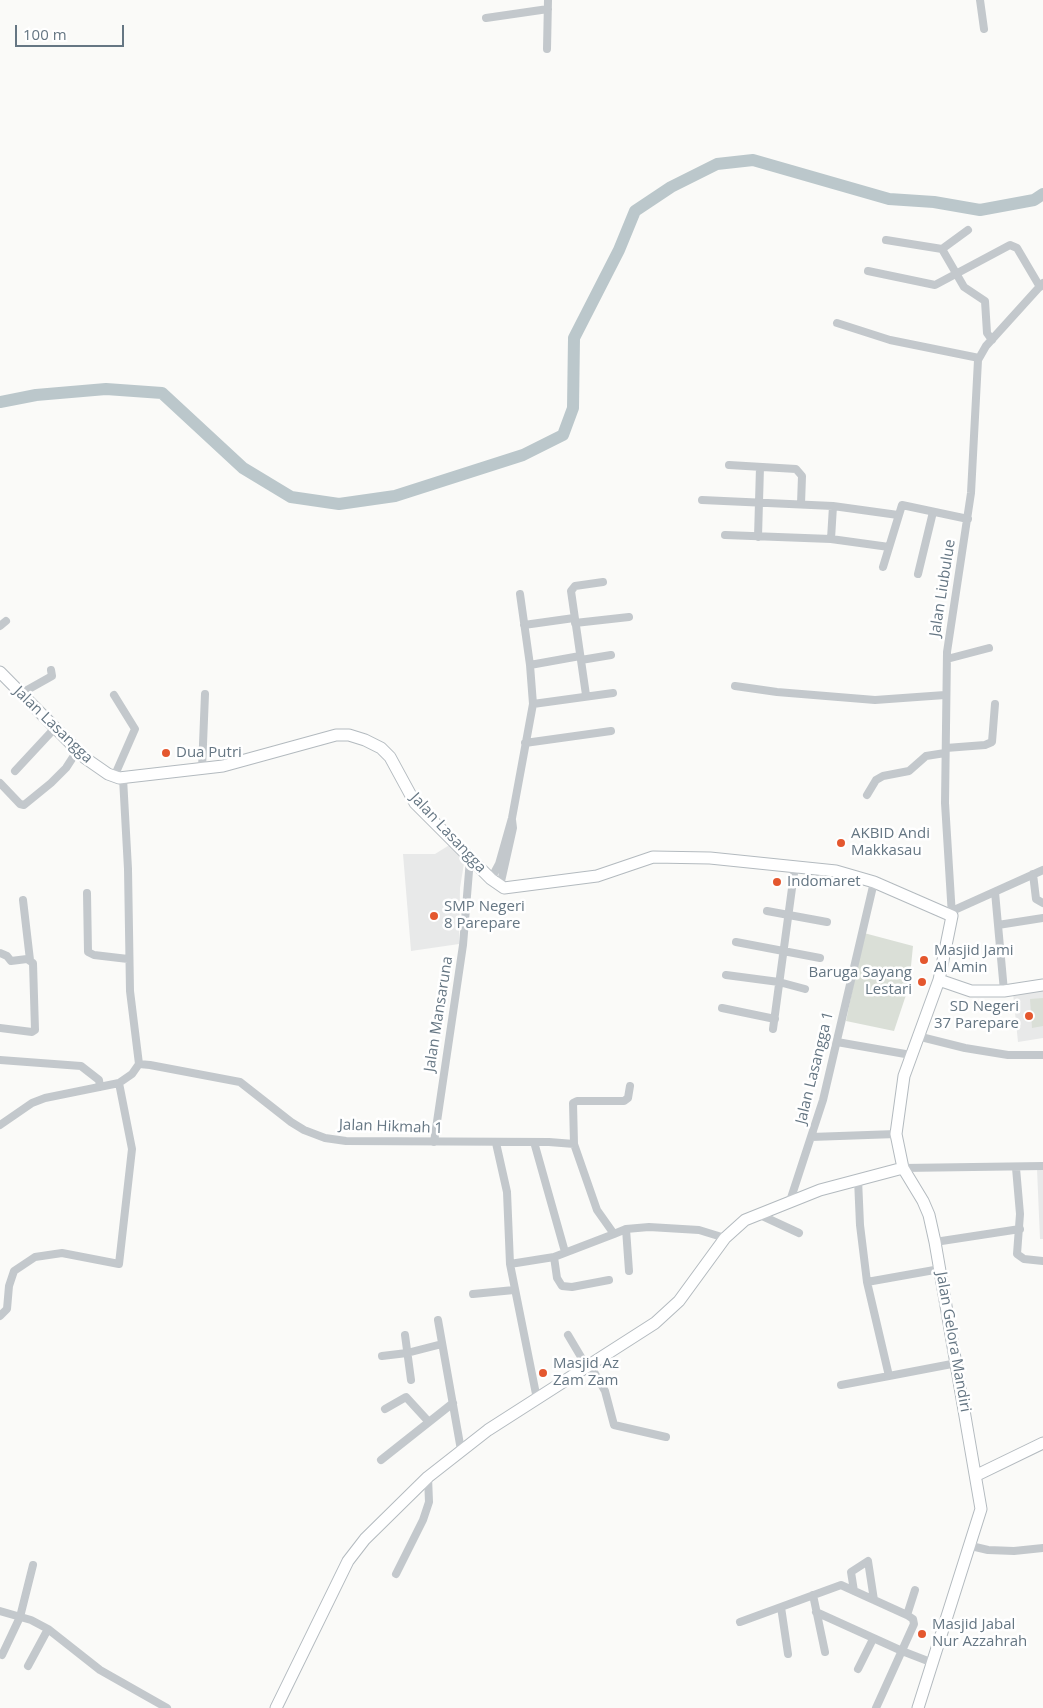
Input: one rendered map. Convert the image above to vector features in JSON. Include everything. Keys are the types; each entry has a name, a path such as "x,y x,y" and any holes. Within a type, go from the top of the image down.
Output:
{"street":[{"path":"547,49 548,0"},
{"path":"980,0 984,28"},
{"path":"486,18 548,9"},
{"path":"886,240 942,249 968,230"},
{"path":"837,324 890,340 979,358 992,340 1041,285 1017,248 1010,245 936,285 868,271"},
{"path":"942,249 964,287 985,301 987,333 992,340"},
{"name":"Jalan Liubulue","path":"952,914 945,803 947,658 955,594 972,494 979,358"},
{"path":"728,465 797,470 802,476 801,504"},
{"path":"758,537 760,467"},
{"path":"702,500 833,506 898,515"},
{"path":"884,568 902,505 968,519"},
{"path":"831,539 833,506"},
{"path":"918,574 933,512"},
{"path":"726,535 831,539 889,547"},
{"path":"586,695 570,594 572,588 603,582"},
{"path":"496,883 513,828 512,818 533,704 530,665 520,594"},
{"path":"524,625 629,616"},
{"path":"947,658 989,648"},
{"path":"530,665 612,655"},
{"path":"20,694 53,675 51,670"},
{"name":"Jalan Lasangga","path":"0,672 77,751 93,765 119,777 202,769 238,763 336,735 356,736 375,745 390,757 414,803 496,883 509,888 590,878 645,858 710,858 836,871 874,882 952,914"},
{"path":"735,686 777,692 876,700 946,695"},
{"path":"533,704 586,695 613,693"},
{"path":"202,769 205,694"},
{"path":"0,1124 32,1103 45,1098 119,1083 132,1074 139,1064 130,991 128,869 119,777 135,729 114,695"},
{"path":"867,796 876,780 883,776 909,771 926,756 946,750 985,745 992,742 995,704"},
{"path":"15,771 54,728"},
{"path":"525,744 611,731"},
{"path":"0,783 20,804 24,804 51,783 77,751"},
{"name":"Jalan Mansaruna","path":"434,1142 463,945 470,858"},
{"path":"773,1029 795,866"},
{"path":"952,914 1043,870"},
{"path":"1033,874 1036,899 1043,903"},
{"name":"Jalan Lasangga 1","path":"790,1201 811,1137 837,1042 874,882"},
{"path":"995,892 1004,991"},
{"path":"88,893 88,952 94,955 128,959"},
{"path":"0,1028 34,1031 33,963 30,960 23,900"},
{"path":"767,911 827,922"},
{"name":"Jalan Gelora Mandiri","path":"918,1708 982,1509 936,1242 929,1215 903,1168 896,1134 899,1100 917,1036 939,980 952,914"},
{"path":"998,925 1043,918"},
{"path":"736,942 820,958"},
{"path":"0,953 7,956 11,961 30,960"},
{"path":"726,975 779,982 805,989"},
{"path":"939,980 971,991 1004,991 1043,985"},
{"path":"722,1008 774,1019"},
{"path":"917,1036 974,1050 1008,1055 1043,1056"},
{"path":"837,1042 911,1055"},
{"path":"0,1060 82,1066 99,1080 100,1087"},
{"name":"Jalan Hikmah 1","path":"139,1064 240,1082 291,1122 304,1130 325,1138 346,1141 574,1144"},
{"path":"0,1316 7,1310 9,1286 14,1270 36,1257 62,1253 119,1264 132,1149 119,1083"},
{"path":"614,1234 597,1210 574,1144 573,1103 576,1101 624,1101 628,1098 630,1086"},
{"path":"811,1137 896,1134"},
{"path":"534,1142 564,1252"},
{"path":"496,1143 507,1192 510,1264 514,1290 537,1399"},
{"path":"276,1708 348,1561 365,1539 428,1477 461,1450 488,1430 589,1366 669,1311 679,1301 725,1238 745,1220 790,1201 858,1179 903,1168 1016,1168 1043,1166"},
{"path":"1016,1168 1020,1229 1018,1256 1043,1261"},
{"path":"858,1179 867,1282 889,1376"},
{"path":"758,1214 799,1233"},
{"path":"510,1264 554,1258 564,1252 626,1229 649,1227 698,1230 725,1238"},
{"path":"626,1229 629,1271"},
{"path":"936,1242 1020,1229"},
{"path":"554,1258 556,1278 562,1286 572,1287 608,1280"},
{"path":"867,1282 940,1269"},
{"path":"473,1294 514,1290"},
{"path":"438,1320 461,1450"},
{"path":"405,1335 411,1380"},
{"path":"568,1335 605,1391 614,1425 666,1437"},
{"path":"382,1356 407,1353 442,1344"},
{"path":"841,1385 957,1363"},
{"path":"386,1409 406,1397 428,1421"},
{"path":"382,1460 452,1403"},
{"path":"977,1474 1043,1443"},
{"path":"396,1574 423,1520 429,1502 428,1477"},
{"path":"971,1546 1014,1552 1043,1548"},
{"path":"854,1591 851,1572 868,1560 874,1600"},
{"path":"2,1655 20,1617 33,1565"},
{"path":"740,1622 841,1585 907,1615 913,1619 914,1624 876,1708"},
{"path":"907,1615 914,1590"},
{"path":"813,1595 825,1652"},
{"path":"781,1607 788,1654"},
{"path":"0,1611 48,1629 100,1670 167,1708"},
{"path":"816,1612 873,1639 933,1662"},
{"path":"28,1666 48,1629"},
{"path":"858,1669 873,1639"}],"shaded area":[{"name":"SMP Negeri 8 Parepare","path":"451,844 464,863 460,888 459,944 411,951 403,854 435,854"},
{"path":"864,933 913,946 909,986 894,1031 846,1021"},
{"name":"SD Negeri 37 Parepare","path":"1043,988 1043,1038 1018,1042 1013,993"},
{"path":"1043,998 1043,1026 1032,1028 1030,999"},
{"path":"1037,1169 1043,1170 1043,1239 1040,1239"}],"waterway":[{"path":"0,402 36,395 106,389 162,393 243,468 291,497 339,504 395,496 523,455 563,435 573,408 574,338 619,250 635,211 671,187 717,164 753,160 889,199 934,202 980,210 1034,200 1043,194"}],"place":[{"name":"Dua Putri","path":"166,753"},
{"name":"AKBID Andi Makkasau","path":"841,843"},
{"name":"Indomaret","path":"777,882"},
{"name":"SMP Negeri 8 Parepare","path":"434,916"},
{"name":"Masjid Jami Al Amin","path":"924,960"},
{"name":"Baruga Sayang Lestari","path":"922,982"},
{"name":"SD Negeri 37 Parepare","path":"1029,1016"},
{"name":"Masjid Az Zam Zam","path":"543,1373"},
{"name":"Masjid Jabal Nur Azzahrah","path":"922,1634"}]}
